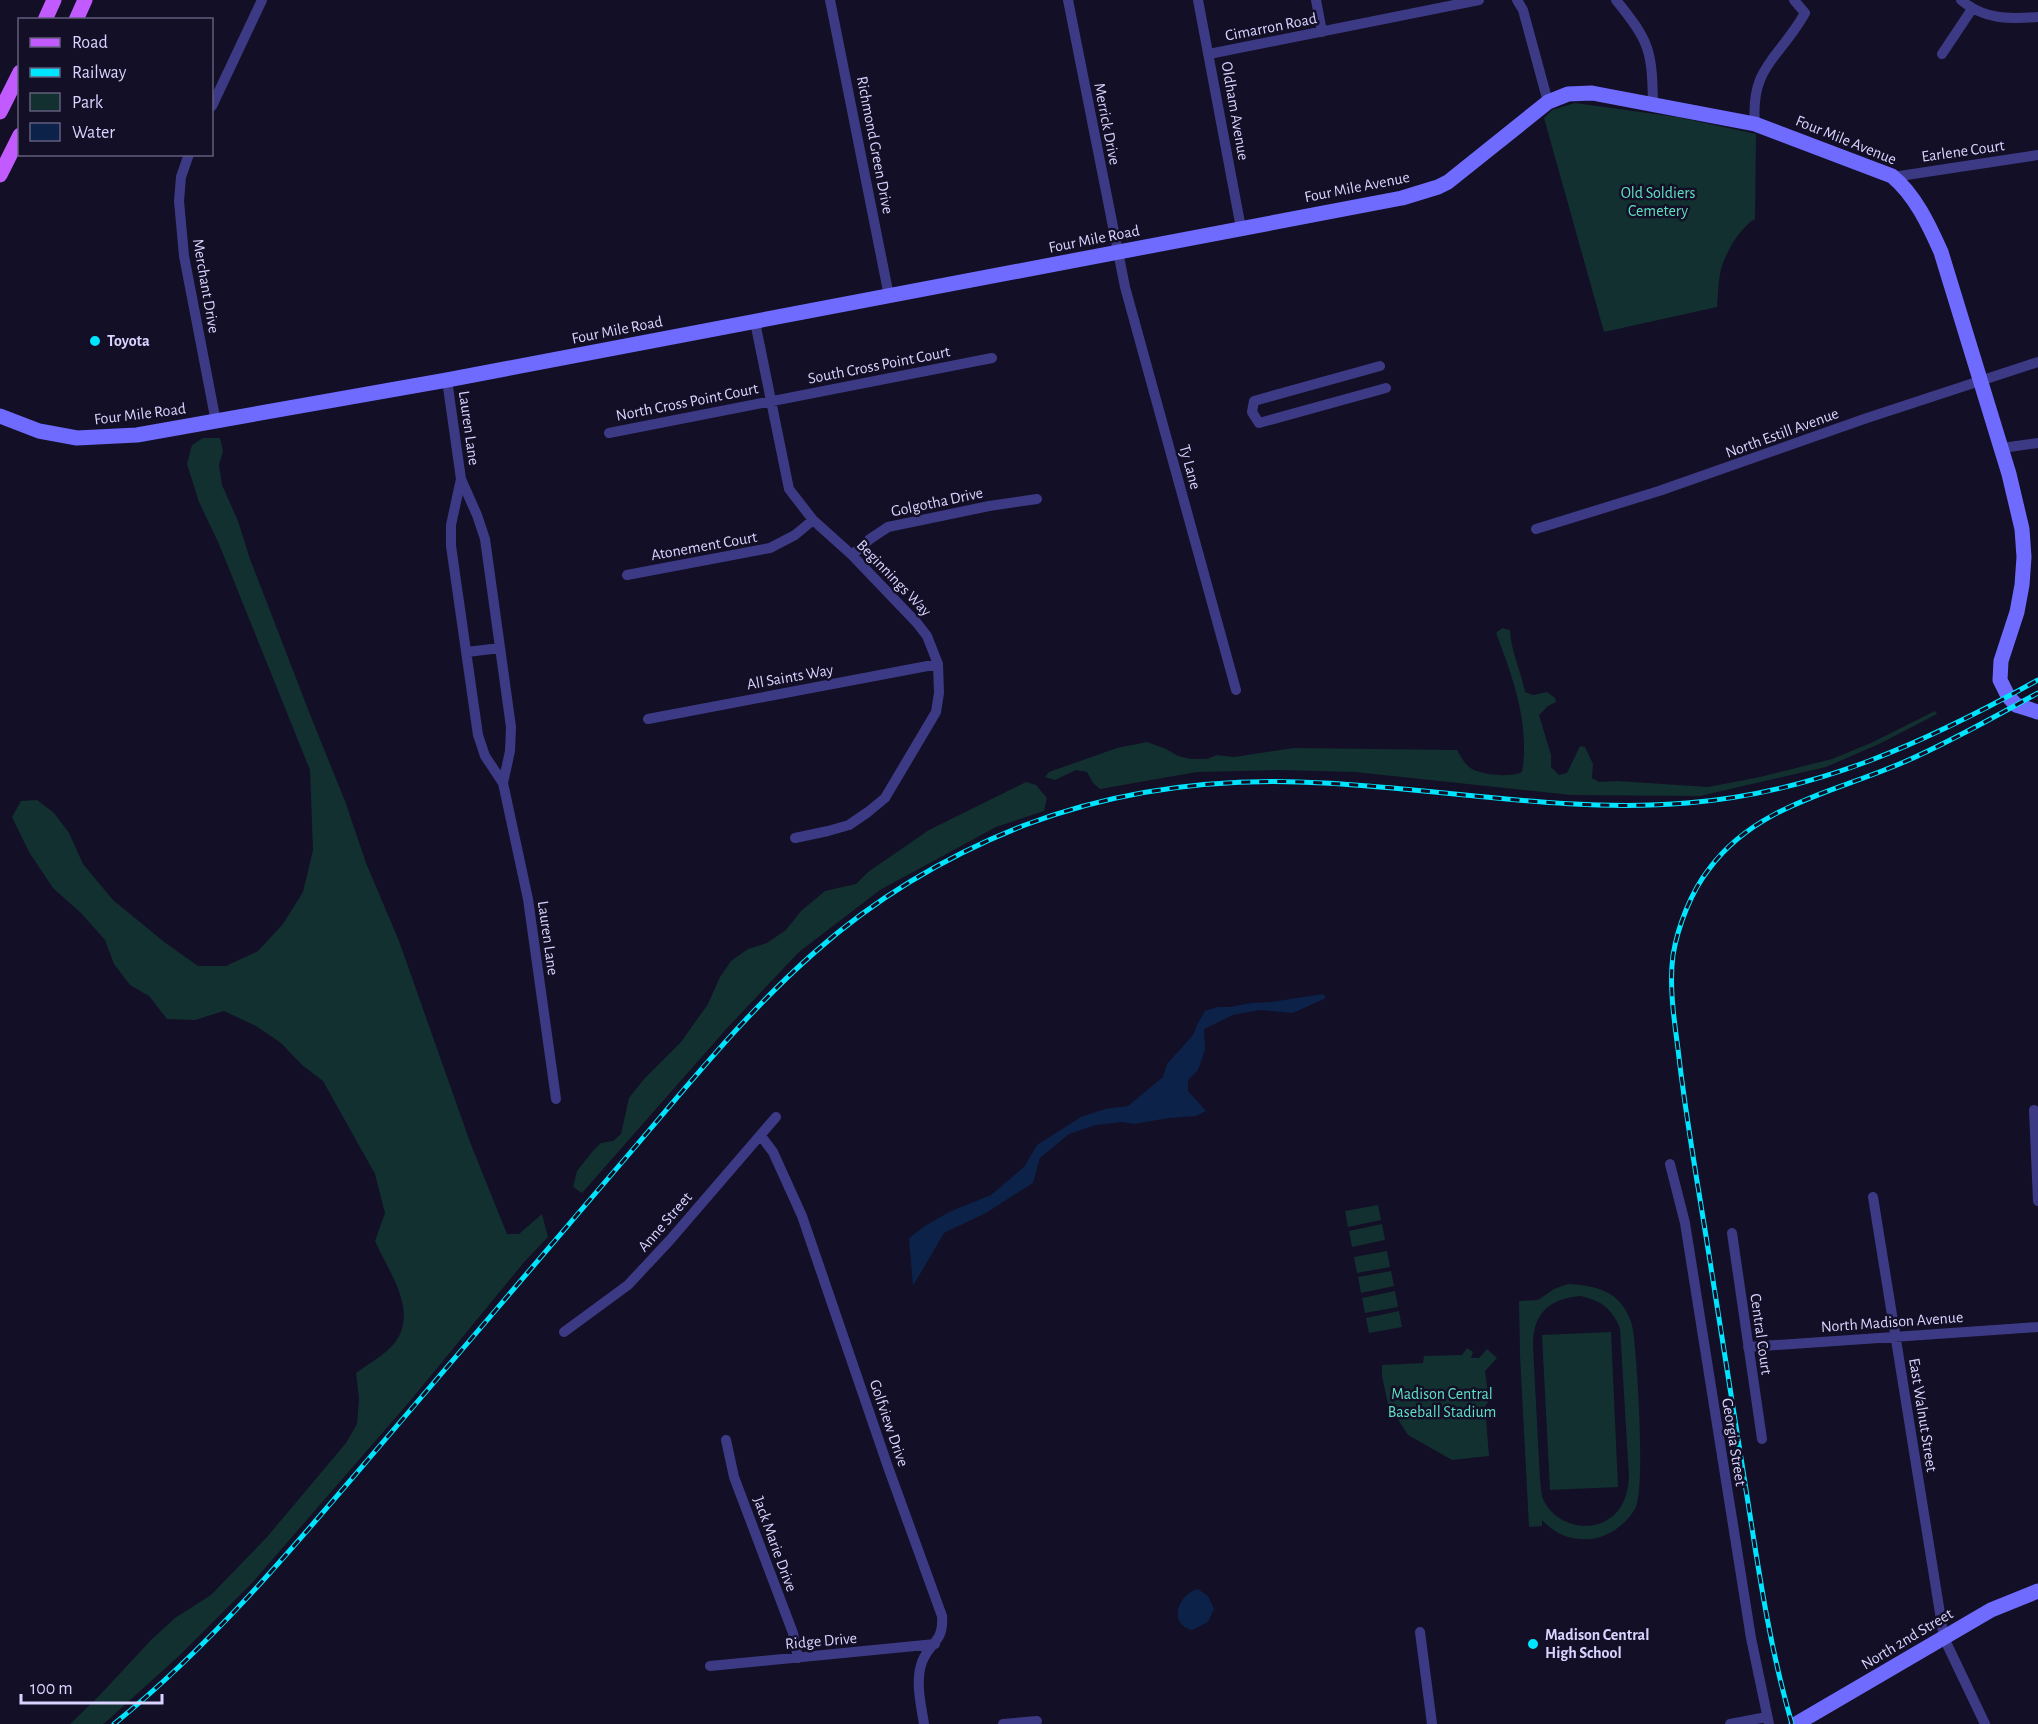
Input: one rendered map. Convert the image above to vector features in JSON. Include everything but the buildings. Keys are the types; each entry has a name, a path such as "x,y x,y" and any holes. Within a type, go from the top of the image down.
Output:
{"main road":[{"path":"46,18 54,0"},
{"path":"77,18 85,0"},
{"path":"0,112 18,76"},
{"path":"0,175 18,139"}],"street":[{"path":"213,104 262,0"},
{"name":"Richmond Green Drive","path":"830,0 889,296"},
{"name":"Merrick Drive","path":"1068,0 1118,253"},
{"name":"Oldham Avenue","path":"1198,0 1241,228"},
{"path":"1316,0 1322,32"},
{"name":"Cimarron Road","path":"1209,54 1322,32 1435,4 1479,0"},
{"path":"1517,0 1523,10 1548,102"},
{"path":"1616,0 1640,30 1649,48 1653,104"},
{"path":"1755,124 1755,96 1761,75 1794,32 1805,13 1794,0"},
{"path":"1961,0 1972,9 2001,18 2038,16"},
{"path":"1942,54 1972,9"},
{"name":"Four Mile Avenue","path":"1241,228 1402,198 1438,187 1457,176 1548,102 1568,94 1580,93 1653,104 1755,124 1893,177 1913,199 1937,243 2002,448 2019,515 2024,557 2020,599 2001,661 2000,681 2016,705 2038,712"},
{"name":"Earlene Court","path":"1893,177 2038,155"},
{"name":"Merchant Drive","path":"188,156 181,177 179,201 184,256 216,422"},
{"name":"Four Mile Road","path":"0,416 56,435 97,438 137,435 447,380 1241,228"},
{"name":"Ty Lane","path":"1118,253 1128,298 1236,690"},
{"name":"Beginnings Way","path":"755,322 789,489 813,520 852,555 917,622 927,636 938,664 939,693 936,712 885,798 849,825 795,838"},
{"name":"South Cross Point Court","path":"771,402 993,358"},
{"name":"North Estill Avenue","path":"1536,529 1659,491 1867,418 2038,362"},
{"path":"1380,366 1254,401 1252,412 1259,423 1386,388"},
{"name":"Lauren Lane","path":"447,380 461,479 485,539 511,727 510,751 503,783"},
{"name":"North Cross Point Court","path":"609,433 771,402"},
{"path":"2002,448 2038,443"},
{"name":"Lauren Lane","path":"461,479 451,525 451,536 478,735 485,756 503,783 528,899 556,1099"},
{"name":"Golgotha Drive","path":"852,555 888,527 989,506 1037,499"},
{"name":"Atonement Court","path":"627,575 770,548 795,535 813,520"},
{"path":"467,652 500,648"},
{"name":"All Saints Way","path":"648,719 938,664"},
{"path":"2034,1110 2038,1201"},
{"name":"Anne Street","path":"564,1332 628,1285 665,1246 776,1117"},
{"name":"Golfview Drive","path":"761,1136 773,1152 802,1216 888,1467 939,1605 943,1626 941,1635 925,1656 919,1672 924,1724"},
{"name":"Georgia Street","path":"1670,1164 1685,1223 1752,1647 1768,1721"},
{"name":"East Walnut Street","path":"1874,1197 1944,1638 1985,1724"},
{"name":"Central Court","path":"1732,1233 1762,1439"},
{"name":"North Madison Avenue","path":"1748,1347 2038,1327"},
{"name":"Jack Marie Drive","path":"726,1440 734,1477 792,1633 798,1658"},
{"name":"North 2nd Street","path":"1796,1724 1991,1610 2038,1591"},
{"path":"1420,1632 1432,1724"},
{"name":"Ridge Drive","path":"710,1666 935,1644"},
{"path":"1003,1724 1037,1721"},
{"path":"1730,1724 1768,1721"}],"green space":[{"name":"Old Soldiers Cemetery","path":"1575,103 1677,117 1756,134 1755,219 1738,235 1725,259 1719,278 1717,307 1604,332 1544,118 1552,110"},
{"path":"203,438 220,438 223,451 219,465 222,485 238,521 250,559 345,801 366,863 399,941 470,1142 507,1234 519,1234 542,1214 548,1237 525,1261 410,1401 252,1583 180,1655 103,1724 70,1724 175,1618 211,1595 267,1537 346,1443 357,1424 359,1398 356,1373 393,1345 402,1329 404,1316 399,1290 375,1241 385,1213 375,1174 323,1081 302,1065 281,1043 256,1026 224,1011 195,1020 167,1019 149,996 130,985 114,964 105,940 82,914 53,888 29,852 12,817 21,801 37,800 54,813 69,833 83,864 113,900 198,966 226,966 258,951 283,924 303,892 313,850 310,770 219,544 199,502 187,464 192,445"},
{"path":"1502,628 1510,630 1512,646 1525,692 1533,695 1547,692 1555,698 1556,702 1539,715 1551,755 1551,767 1559,775 1567,773 1580,746 1585,747 1593,764 1592,778 1599,782 1617,781 1708,787 1832,759 1871,743 1935,711 1937,714 1879,744 1826,767 1700,796 1571,795 1355,772 1278,770 1197,772 1100,789 1093,783 1087,772 1076,770 1055,780 1045,777 1049,772 1117,748 1147,742 1178,756 1191,759 1207,759 1217,755 1234,757 1294,748 1457,750 1465,763 1473,770 1495,775 1517,774 1522,772 1524,737 1514,684 1496,633"},
{"path":"1026,782 1036,785 1047,798 1044,811 996,827 880,890 799,952 728,1027 582,1193 573,1187 577,1171 592,1152 601,1143 613,1141 621,1134 629,1098 644,1079 681,1042 708,1004 720,977 731,961 748,949 767,943 786,930 801,911 825,891 856,884 868,872 929,830"},
{"path":"1378,1205 1381,1220 1348,1227 1345,1211"},
{"path":"1382,1224 1385,1240 1352,1247 1349,1231"},
{"path":"1387,1251 1390,1267 1357,1273 1354,1257"},
{"path":"1391,1271 1394,1286 1361,1293 1358,1277"},
{"path":"1568,1284 1605,1291 1624,1307 1633,1330 1640,1422 1638,1497 1635,1509 1627,1520 1610,1533 1598,1538 1577,1539 1564,1536 1542,1520 1542,1526 1529,1527 1519,1301 1538,1300 1554,1289","holes":["1580,1296 1609,1310 1620,1328 1629,1477 1625,1498 1618,1511 1605,1521 1585,1526 1575,1525 1556,1516 1542,1497 1533,1346 1536,1325 1544,1310 1569,1298"]},
{"path":"1395,1291 1398,1307 1365,1313 1362,1298"},
{"path":"1399,1311 1402,1327 1369,1333 1366,1318"},
{"path":"1611,1332 1618,1487 1550,1490 1542,1335"},
{"name":"Madison Central Baseball Stadium","path":"1467,1348 1473,1352 1471,1358 1479,1358 1487,1349 1497,1358 1485,1371 1489,1401 1485,1406 1489,1456 1452,1460 1408,1435 1388,1404 1382,1365 1423,1363 1424,1356 1462,1355"}],"water":[{"path":"1323,994 1326,998 1293,1013 1260,1010 1233,1015 1204,1029 1205,1050 1198,1070 1188,1080 1188,1091 1206,1111 1196,1116 1134,1124 1123,1122 1096,1125 1069,1134 1040,1158 1033,1183 986,1213 944,1233 913,1286 909,1238 949,1212 991,1195 1024,1167 1037,1145 1081,1117 1105,1109 1128,1106 1163,1077 1167,1064 1193,1035 1205,1011 1218,1007"},
{"path":"1198,1589 1208,1596 1214,1609 1208,1622 1192,1630 1180,1622 1178,1610 1185,1597"}],"railway":[{"path":"114,1724 215,1632 277,1565 762,1002 815,952 863,913 941,864 996,837 1061,813 1135,794 1210,784 1324,783 1596,805 1687,803 1734,797 1780,788 1869,761 1954,724 2038,680"},
{"path":"1792,1724 1777,1668 1761,1582 1687,1120 1672,1002 1672,967 1675,944 1686,910 1702,878 1728,847 1750,830 1773,815 1799,803 1921,754 2038,693"}],"place":[{"name":"Toyota","path":"95,341"},
{"name":"Madison Central High School","path":"1533,1644"}]}
